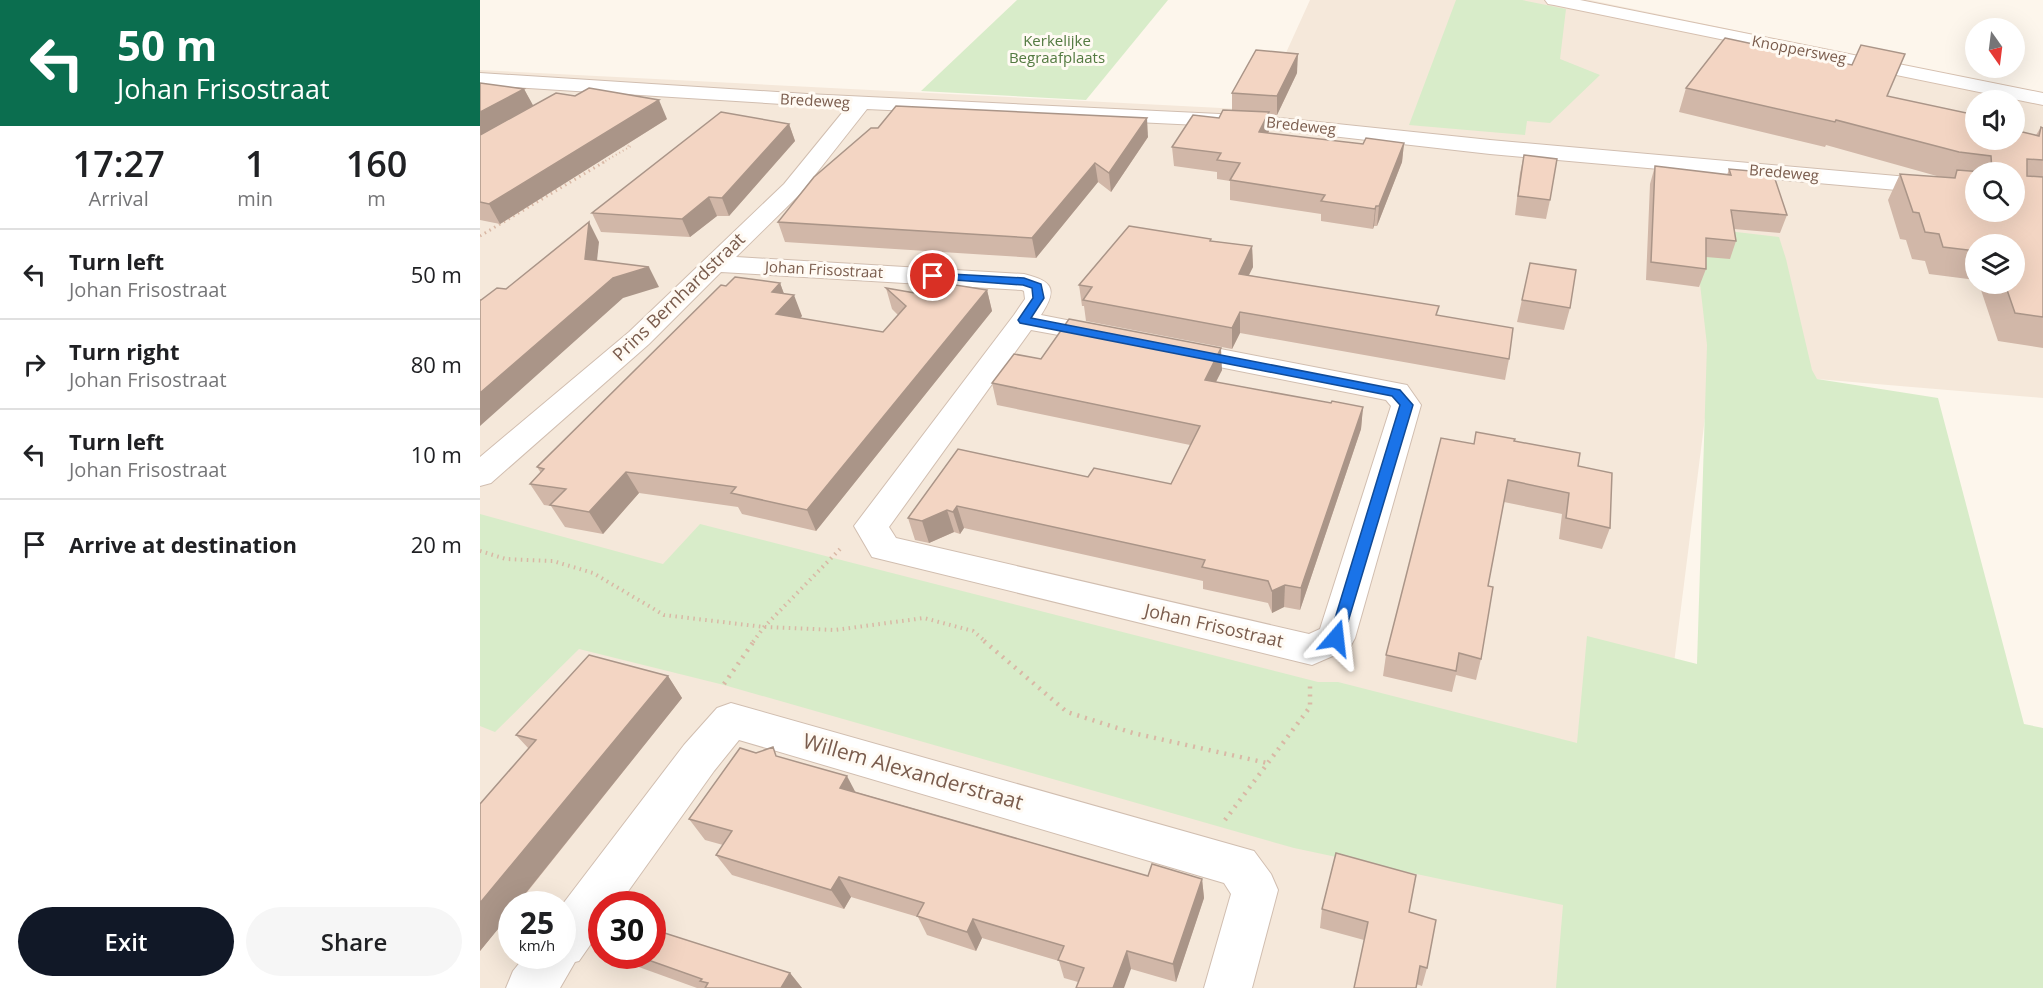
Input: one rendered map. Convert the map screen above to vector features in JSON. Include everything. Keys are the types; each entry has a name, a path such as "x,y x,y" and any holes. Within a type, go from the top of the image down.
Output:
{"street":[{"name":"Knoppersweg","path":"1554,0 2043,99"},
{"name":"Bredeweg","path":"480,79 861,103 1261,122 1490,147 1965,189"},
{"path":"559,104 589,87"},
{"name":"Prins Bernhardstraat","path":"480,475 639,338 792,189 861,103"},
{"name":"Johan Frisostraat","path":"715,264 1024,282 1037,286 1038,298 1024,320 871,526 884,548 1312,650"},
{"path":"1024,320 1396,392 1406,405 1336,638 1312,650"},
{"path":"576,925 699,758 731,720"},
{"name":"Willem Alexanderstraat","path":"731,720 1238,866"},
{"path":"1228,988 1255,890 1238,866"},
{"path":"530,988 544,969"}],"path":[{"path":"480,236 631,146 620,144"},
{"path":"731,720 724,685 764,627 831,556 871,526"},
{"path":"480,551 506,559 553,561 593,573 664,615 764,627 835,630 924,618 973,631 1067,712 1133,733 1268,763"},
{"path":"1238,866 1220,827 1310,707 1312,650"}],"shaded area":[{"path":"1310,0 1590,0 2024,90 1965,90 1965,150 2025,150 2025,90 2043,94 2043,398 1711,370 1633,988 480,988 480,70 1260,110"}],"green space":[{"name":"Kerkelijke Begraafplaats","path":"1017,0 1168,0 1086,100 921,91"},
{"path":"1456,0 1522,0 1566,9 1560,59 1600,75 1550,123 1527,121 1525,135 1409,125"},
{"path":"1719,230 1779,237 1812,370 1817,379 1938,398 2024,724 2043,728 2043,988 1556,988 1563,905 1294,848 724,685 579,649 495,732 480,726 480,514 663,564 700,524 1318,682 1338,682 1577,743 1587,636 1697,664 1707,345 1696,249"}],"building":[{"path":"1725,38 1852,65 1861,45 1905,54 1887,96 1965,113 1965,150 2025,150 2025,133 2039,136 2041,127 2043,128 2043,160 2027,159 2027,176 2043,177 2043,317 2015,313 2008,294 2025,294 2025,234 1965,234 1965,250 1943,247 1939,234 1925,232 1919,213 1913,212 1900,174 1955,178 1957,170 1965,171 1965,222 2025,222 2025,162 1991,162 1991,156 1959,152 1836,120 1835,122 1686,88"},
{"path":"1256,50 1298,54 1277,96 1232,93"},
{"path":"480,83 524,89 480,112"},
{"path":"589,88 659,100 489,204 480,202 480,135 556,93 575,96"},
{"path":"896,106 1147,118 1109,173 1095,163 1032,238 778,222 814,177 871,128 878,128"},
{"path":"1223,110 1269,112 1259,132 1363,144 1366,138 1404,143 1379,206 1375,209 1321,201 1325,195 1230,180 1240,163 1217,160 1221,153 1172,147 1193,115 1219,118"},
{"path":"721,112 789,124 722,198 709,197 682,219 592,213"},
{"path":"1524,155 1557,159 1550,200 1518,196"},
{"path":"1655,166 1731,175 1729,169 1773,173 1787,215 1731,210 1736,241 1706,238 1706,269 1651,262"},
{"path":"589,222 585,259 649,267 613,278 480,393 480,300 497,288 506,289"},
{"path":"1129,226 1211,239 1210,241 1252,246 1239,274 1439,306 1436,315 1513,328 1509,359 1240,312 1232,328 1083,300 1092,287 1079,285"},
{"path":"1530,263 1576,270 1570,308 1522,300"},
{"path":"735,277 780,283 772,292 794,295 776,314 883,332 906,306 886,288 932,296 943,283 987,290 807,510 731,493 736,487 626,472 589,512 550,505 566,489 530,484 544,469 537,467 721,285 726,286"},
{"path":"1069,319 1221,348 1205,380 1363,407 1301,588 1285,585 1272,591 1268,581 1202,567 1205,560 957,506 953,512 947,510 922,521 908,518 958,449 1088,477 1094,468 1171,484 1200,426 992,383 1014,354 1041,359"},
{"path":"1476,432 1580,453 1578,466 1612,473 1610,528 1566,518 1569,493 1508,480 1488,586 1493,587 1481,659 1459,653 1456,671 1386,655 1441,438 1474,444"},
{"path":"589,655 668,676 480,903 480,804 536,740 516,735"},
{"path":"773,747 776,756 847,776 840,788 1148,876 1152,864 1202,879 1173,964 1127,951 1113,988 1076,988 1084,968 1058,960 1064,946 973,919 967,932 917,916 924,903 839,877 831,890 716,855 732,831 689,819 740,748 756,753"},
{"path":"1336,853 1416,875 1409,912 1436,920 1427,968 1420,966 1416,988 1354,988 1368,922 1322,909"},
{"path":"666,933 790,973 781,988 705,988 708,983 700,981 702,979 666,966"}],"route":[{"path":"933,276 1024,282 1037,286 1038,298 1024,320 1396,392 1406,405 1336,638"}]}
